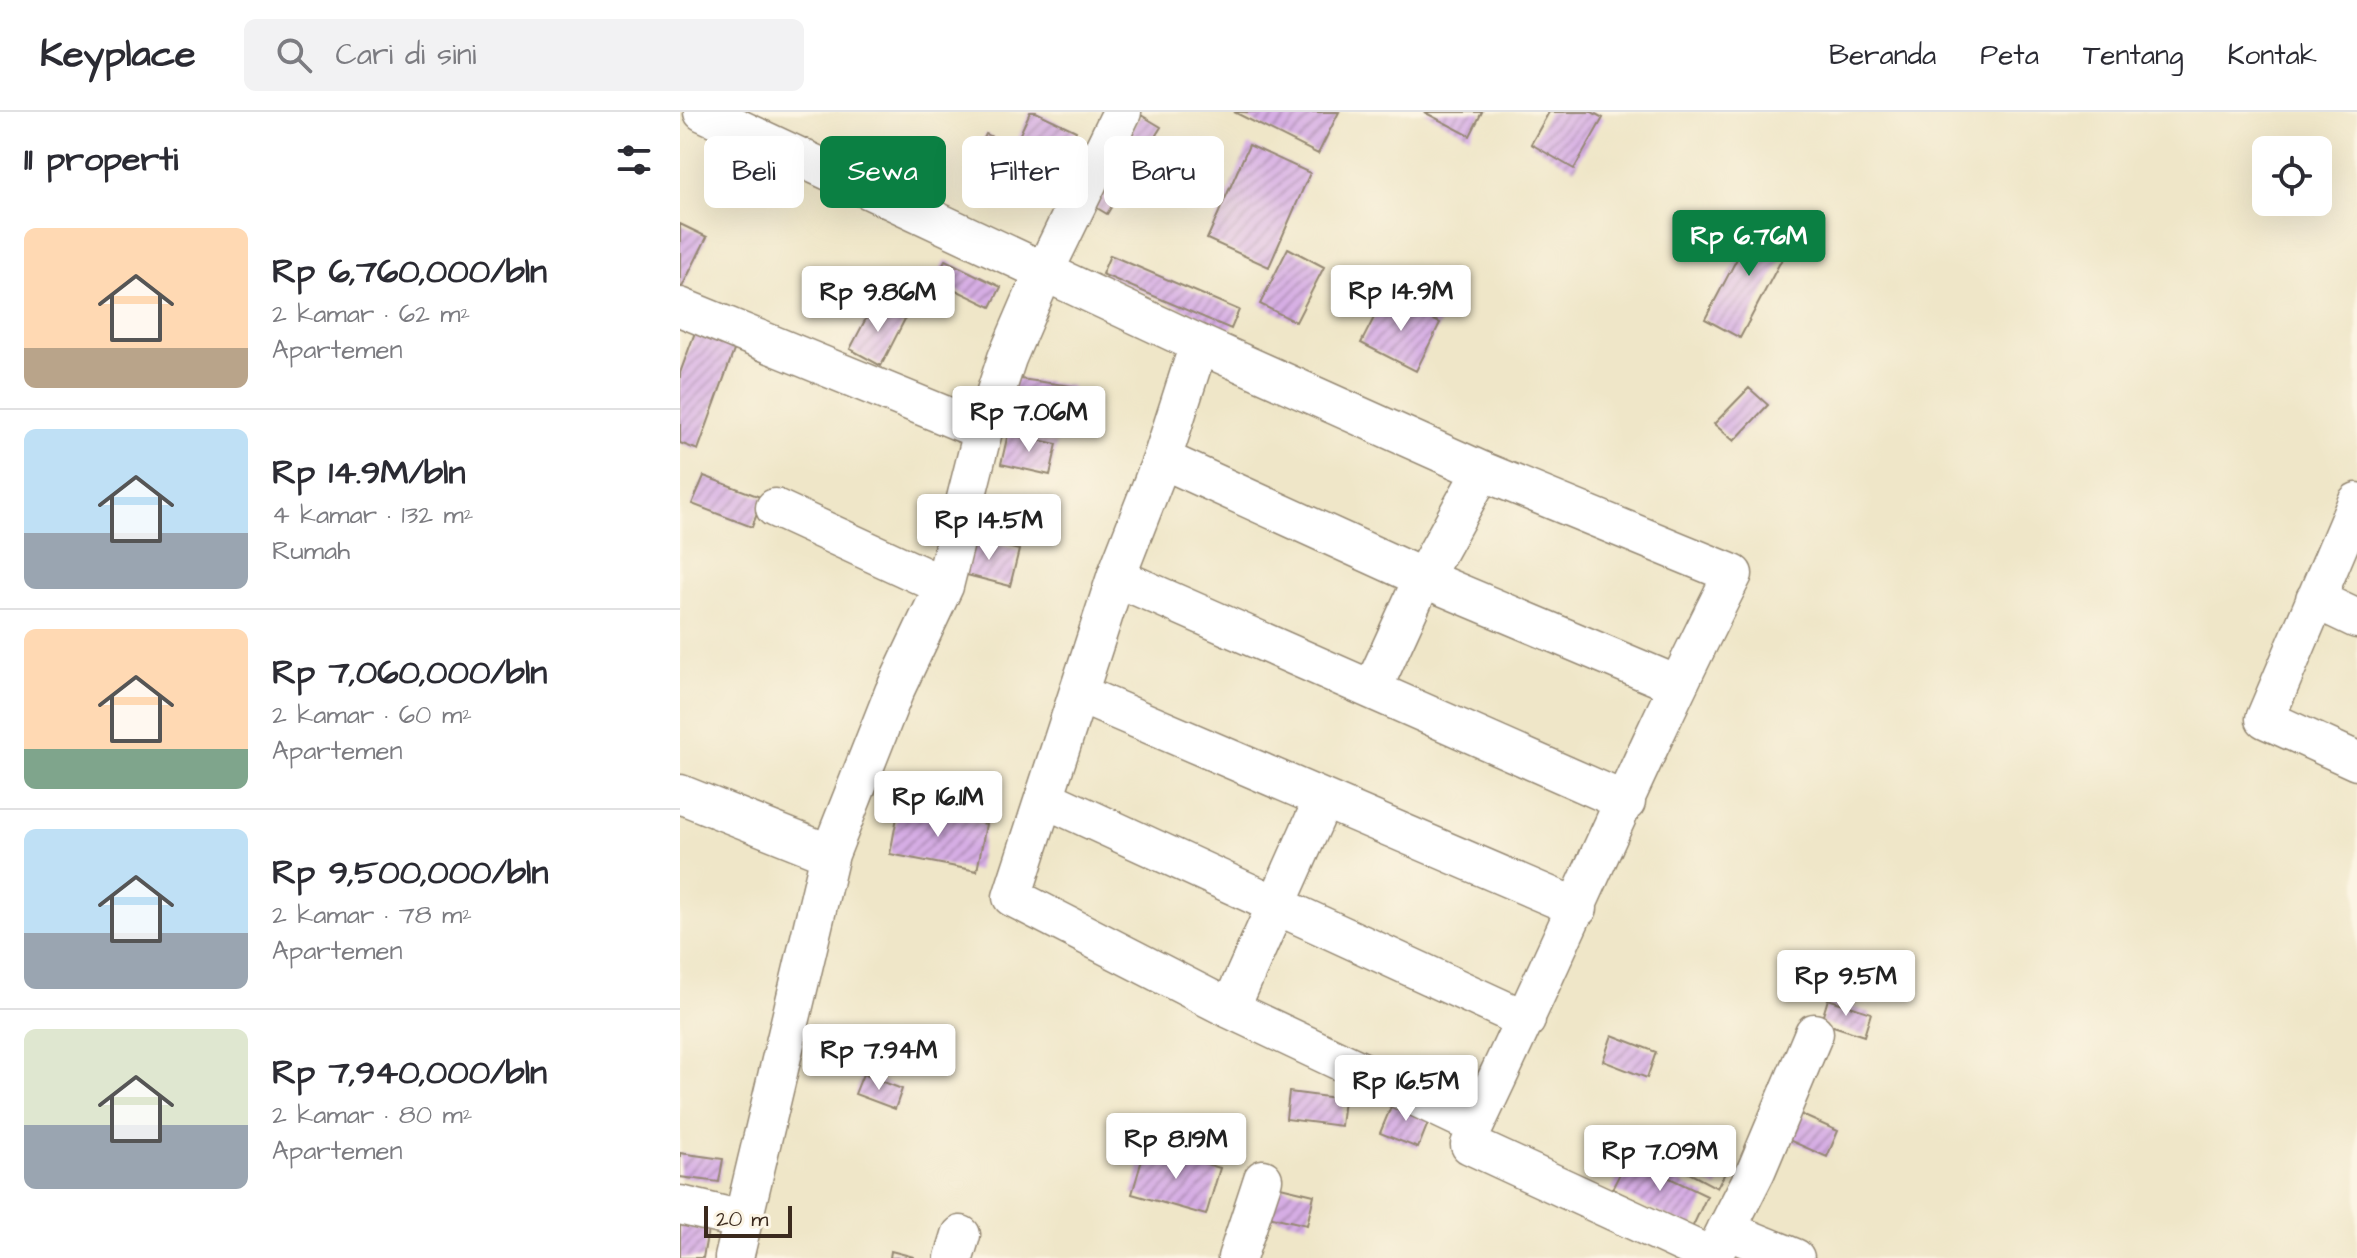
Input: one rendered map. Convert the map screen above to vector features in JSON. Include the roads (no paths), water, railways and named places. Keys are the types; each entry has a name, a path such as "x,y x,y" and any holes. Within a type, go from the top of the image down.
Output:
{"street":[{"path":"703,112 1199,344 1482,471 1733,574 1677,685 1578,908 1475,1125 1230,1009 1012,897 1116,577 1162,459 1199,344"},
{"path":"734,1258 830,854 894,692 944,586 983,431 1007,358 1044,272 1122,112"},
{"path":"680,307 983,431"},
{"path":"1162,459 1423,578 1677,685"},
{"path":"1372,690 1423,578 1482,471"},
{"path":"2357,502 2265,719 2357,761"},
{"path":"775,508 944,586"},
{"path":"1116,577 1626,802"},
{"path":"2315,599 2357,619"},
{"path":"1079,694 1578,908"},
{"path":"680,794 830,854"},
{"path":"1046,799 1526,1020"},
{"path":"1230,1009 1323,800"},
{"path":"1717,1248 1756,1171 1814,1033"},
{"path":"1470,1145 1717,1248 1795,1258"},
{"path":"1237,1258 1263,1179"},
{"path":"680,1205 742,1220"}]}
